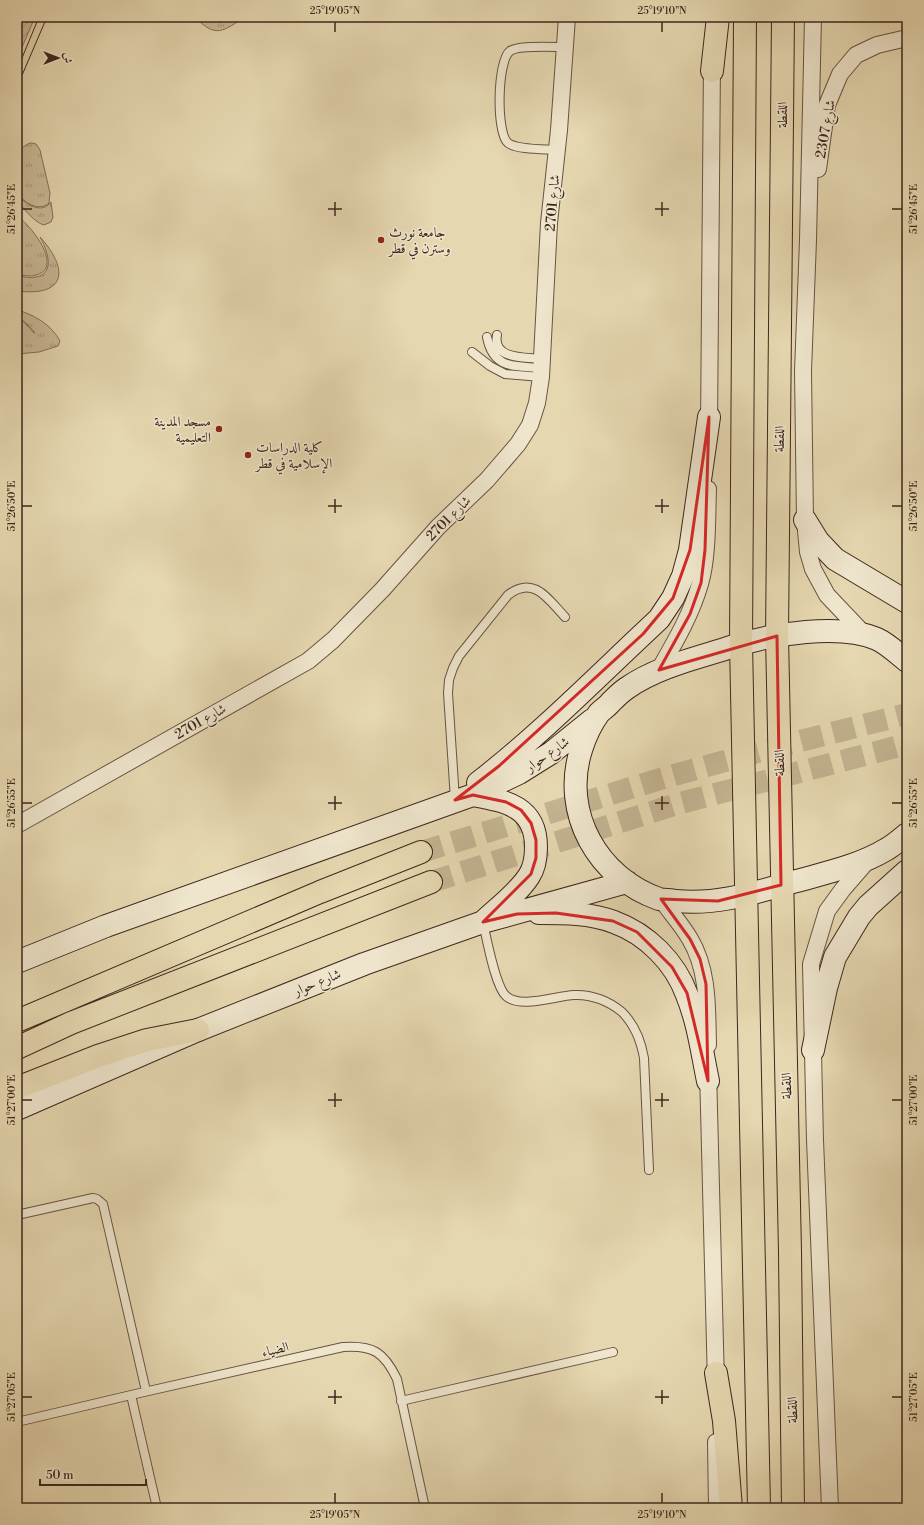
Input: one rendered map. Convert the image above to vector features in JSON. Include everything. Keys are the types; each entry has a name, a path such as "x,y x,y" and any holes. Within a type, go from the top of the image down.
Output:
{"main road":[{"path":"712,71 718,17"},
{"path":"745,17 741,644 759,1508"},
{"name":"اللقطة","path":"782,17 777,636 794,1508"},
{"path":"464,798 505,762 659,619 673,598 683,576 690,550 709,416"},
{"path":"805,520 818,541 835,559 907,602"},
{"name":"شارع حوار","path":"17,962 106,926 464,798 519,773 551,753 626,689 659,670 741,644 804,632 827,632 907,642"},
{"path":"872,637 907,661"},
{"path":"599,713 585,737 577,763 575,790 579,817 590,842 606,864 627,882 661,899 689,902 718,901 746,895 834,871 870,858 888,849 907,834"},
{"path":"464,798 506,802 521,810 531,823 536,840 536,858 531,874 523,885 483,922"},
{"path":"17,1021 320,892 420,852"},
{"path":"813,1050 826,988 835,957 859,917 868,906 907,871"},
{"path":"17,1048 71,1023 431,882"},
{"name":"شارع حوار","path":"17,1108 198,1030 364,964 483,922 518,914 627,882"},
{"path":"518,914 556,913 590,916 613,921 637,932 656,948 672,967 687,994 697,1024 708,1080"},
{"path":"17,1088 98,1056 147,1040 198,1030"},
{"path":"716,1373 724,1421 731,1508"}],"street":[{"name":"شارع 2701","path":"17,825 308,661 332,640 382,590 438,527 487,480 518,444 530,425 538,403 549,223 557,150 567,17"},
{"path":"659,670 687,620 701,583 705,550 709,416 712,17"},
{"name":"اللقطة","path":"813,17 808,240 803,371 805,520 808,552 813,569 827,595 872,637"},
{"name":"شارع 2307","path":"808,240 827,104 840,74 856,55 877,45 907,38"},
{"name":"اللقطة","path":"830,1508 815,1140 811,964 827,911 843,889 870,858"},
{"path":"661,899 690,939 700,959 706,984 716,1373 717,1508"}],"lane":[{"path":"557,150 515,146 507,142 504,136 500,111 500,72 504,59 510,51 520,48 565,47"},
{"path":"497,336 496,341 498,347 505,354 541,368"},
{"path":"487,337 491,353 501,362 514,366 541,368"},
{"path":"472,352 490,366 505,374 541,368"},
{"path":"464,798 448,694 449,680 459,656 508,595 521,588 536,589 543,592 565,617"},
{"path":"483,922 498,983 505,995 511,1000 526,1002 575,995 586,995 602,1000 616,1008 632,1024 638,1035 644,1058 648,1170"},
{"path":"17,1215 92,1198 97,1199 103,1204 146,1392"},
{"name":"الضياء","path":"17,1422 343,1347 360,1346 376,1352 390,1363 397,1379 425,1508"},
{"path":"402,1401 612,1352"},
{"path":"131,1395 157,1508"}],"highlighted area":[{"path":"709,417 705,550 701,583 690,614 659,670 777,636 781,885 718,901 661,899 690,939 700,959 706,984 708,1081 687,993 672,967 637,932 613,921 556,913 517,914 483,922 531,874 536,858 536,840 531,823 521,810 506,802 473,795 455,800 499,766 643,634 673,598 690,550"}],"green space":[{"path":"17,17 35,17 17,59"},
{"path":"195,17 211,17 218,19 226,17 245,17 225,29 214,30 202,24"},
{"path":"27,144 36,144 40,150 50,193 49,203 41,207 32,205 23,200 17,189 18,158 23,148"},
{"path":"17,194 33,207 43,208 51,202 53,217 51,222 44,225 36,221 23,208"},
{"path":"17,216 36,236 46,255 47,264 44,271 36,275 17,275"},
{"path":"40,237 56,260 59,270 58,278 54,285 46,290 34,292 17,291 17,276 36,277 42,275 46,271 48,265 47,253"},
{"path":"17,310 36,317 47,325 57,335 60,341 58,346 39,352 17,354 17,317 35,333 27,324 17,316"}],"tunnel":[{"path":"421,852 667,777 765,750 907,714"},
{"path":"431,882 677,804 907,744"}],"tram line":[{"path":"17,70 39,17"},
{"path":"17,87 47,17"}],"place":[{"name":"جامعة نورث وسترن في قطر","path":"381,240"},
{"name":"مسجد المدينة التعليمية","path":"219,429"},
{"name":"كلية الدراسات الإسلامية في قطر","path":"248,455"}]}
